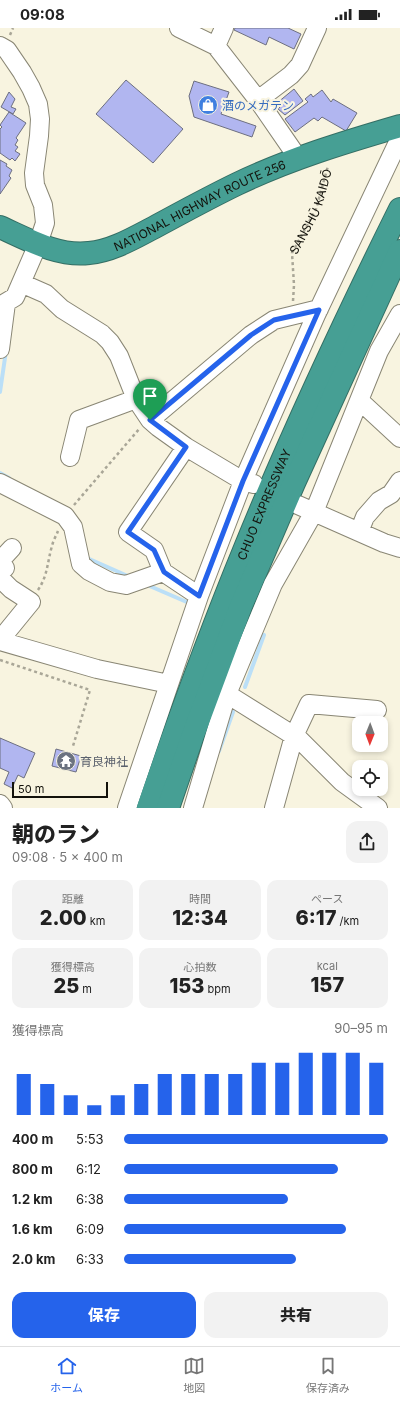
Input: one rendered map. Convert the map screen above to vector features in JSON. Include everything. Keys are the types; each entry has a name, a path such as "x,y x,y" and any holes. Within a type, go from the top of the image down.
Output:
{"highway":[{"name":"NATIONAL HIGHWAY ROUTE 256","path":"0,227 38,244 73,254 90,253 108,249 132,239 237,184 298,158 400,126"},
{"name":"CHUO EXPRESSWAY","path":"148,808 209,638 274,478 357,296 400,209"},
{"name":"CHUO EXPRESSWAY","path":"168,808 193,735 241,606 294,483 400,251"}],"street":[{"path":"179,28 216,46 258,100 298,158"},
{"path":"216,46 224,28"},
{"path":"258,100 291,76 300,65 317,28"},
{"path":"0,46 7,50 22,72 32,88 38,104 40,119 34,173 35,185 43,205 46,223 15,297 3,305 0,349"},
{"path":"127,808 199,596 249,482 319,310 400,138"},
{"path":"22,283 46,294 62,309 102,334 110,342 119,356 136,399 150,420 186,447 249,482"},
{"path":"150,420 251,335 274,320 319,310"},
{"path":"193,808 227,694 273,584 314,512 379,351 400,314"},
{"path":"70,457 79,420 136,399"},
{"path":"360,401 400,438"},
{"path":"186,447 128,532 154,550 164,572 199,596"},
{"path":"359,532 365,517 379,501 391,494 400,481"},
{"path":"0,483 68,512 73,527 81,564 89,571 110,582 126,585 164,572"},
{"path":"298,504 384,543 400,548"},
{"path":"0,573 5,568 0,561 12,548"},
{"path":"0,578 11,589 31,602 0,640 97,669 169,684"},
{"path":"227,694 299,739 342,782 378,808"},
{"path":"274,808 294,736 310,704 377,710"},
{"path":"0,804 3,808"}],"path":[{"name":"SANSHŪ KAIDŌ","path":"291,316 294,285 292,253 316,209 333,146"},
{"path":"31,602 43,582 48,570 52,546 68,512 137,432 150,420"},
{"path":"0,660 90,690 73,746"}],"building":[{"path":"235,28 288,28 301,34 294,49 269,37 266,45 234,30"},
{"path":"126,80 183,129 153,163 96,114"},
{"name":"酒のメガテン","path":"194,81 229,92 221,114 256,126 252,137 194,117 189,96"},
{"path":"294,89 303,101 285,115 278,109 280,107 277,103"},
{"path":"322,90 331,102 333,99 357,113 346,131 322,117 318,121 314,118 295,132 285,119 308,102 305,99 311,94 313,97"},
{"path":"9,92 15,99 11,107 16,109 13,114 1,107"},
{"path":"9,112 26,123 16,138 18,140 15,145 18,147 15,151 20,154 15,161 12,158 10,160 0,153 0,129 2,127 0,125"},
{"path":"0,160 7,164 6,166 12,170 9,176 11,178 0,194"},
{"path":"0,738 35,753 24,778 18,775 12,788 4,784 9,772 0,768"},
{"name":"育良神社","path":"56,749 81,756 76,772 52,766"}],"waterway":[{"path":"0,392 6,351"},
{"path":"0,473 9,478"},
{"path":"86,556 87,558 130,577"},
{"path":"145,584 189,603"},
{"path":"245,687 264,635"},
{"path":"219,751 233,712"}],"place":[{"name":"酒のメガテン","path":"208,105"},
{"name":"育良神社","path":"66,761"}],"route":[{"path":"319,310 243,481 199,596 164,572 154,550 128,532 186,447 150,420 251,335 274,320 319,310"}]}
